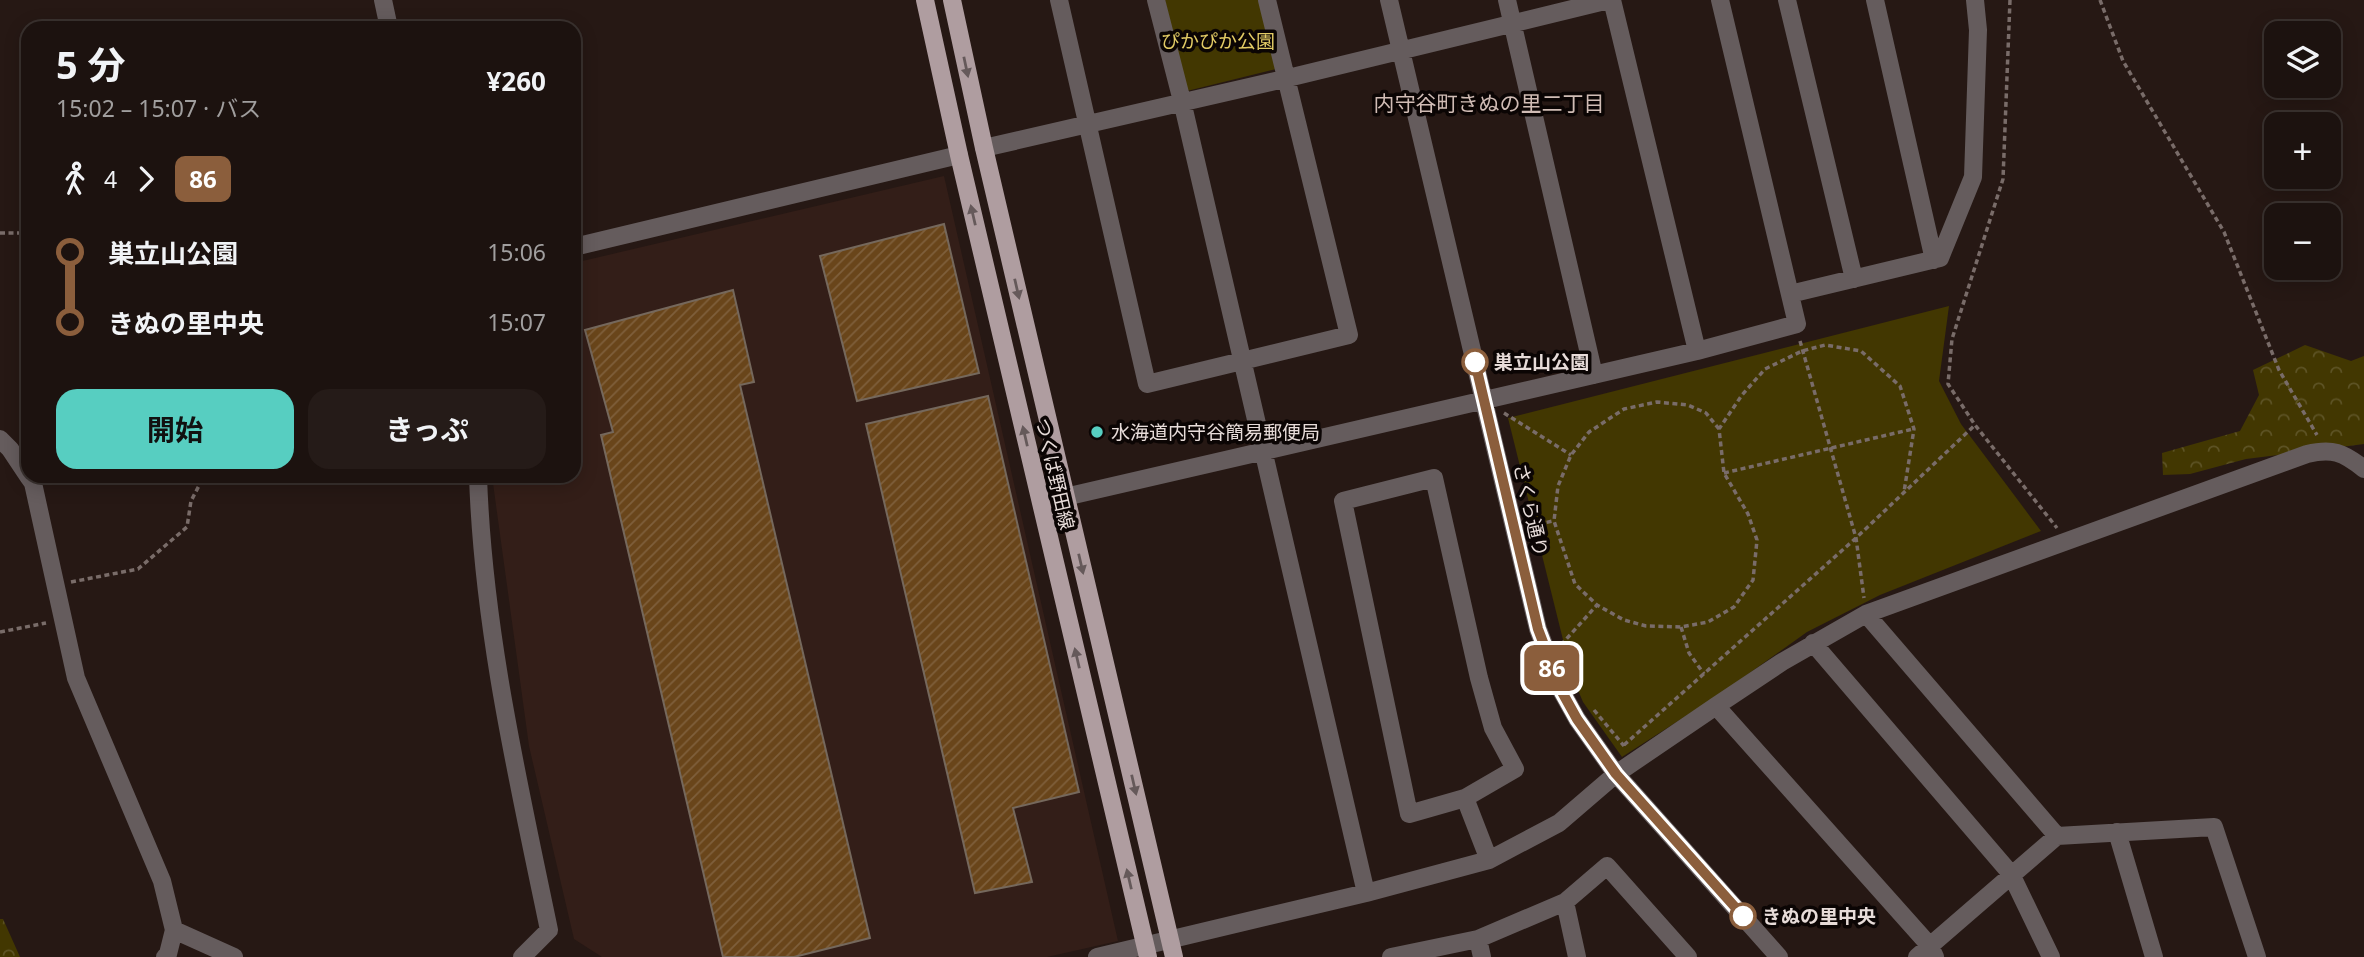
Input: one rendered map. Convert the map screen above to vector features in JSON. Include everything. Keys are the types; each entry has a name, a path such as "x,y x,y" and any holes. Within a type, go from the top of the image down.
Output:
{"main road":[{"name":"つくば野田線","path":"925,0 1146,951"},
{"name":"つくば野田線","path":"952,0 1065,498 1172,948"}],"street":[{"path":"383,0 388,21"},
{"path":"1059,0 1147,384 1349,335 1267,0"},
{"path":"1156,0 1182,101 1366,893"},
{"name":"さくら通り","path":"1390,0 1514,529 1548,659 1577,719 1616,774 1779,957"},
{"path":"1507,0 1594,375"},
{"path":"984,148 1610,0 1697,351"},
{"path":"1065,498 1697,351 1797,324 1720,0"},
{"path":"1787,0 1854,279"},
{"path":"1875,0 1934,260"},
{"path":"1790,294 1940,258 1973,177 1978,30 1975,0"},
{"path":"581,245 959,155"},
{"path":"0,439 21,466"},
{"path":"1097,957 1172,948 1489,860 1559,823 1616,774 1813,643 1866,614 2307,454 2326,450 2343,455 2364,469"},
{"path":"1434,478 1479,678 1493,728 1515,769 1465,798 1409,814 1343,500 1434,478"},
{"path":"33,483 76,678 162,881 174,930 165,957"},
{"path":"478,483 480,538 503,710 550,930 522,957"},
{"path":"1866,614 2057,836"},
{"path":"1813,643 2011,874 2051,957"},
{"path":"1716,706 1927,954 2011,874 2057,836 2214,827 2255,952 2272,957"},
{"path":"1465,798 1489,860"},
{"path":"2118,832 2154,957"},
{"path":"1391,957 1478,939 1565,902 1607,866 1688,957"},
{"path":"1565,902 1577,957"},
{"path":"174,930 234,957"},
{"path":"1478,939 1482,957"}],"path":[{"path":"2010,0 2003,179 1952,339 1948,384 1975,425 2067,540"},
{"path":"2100,0 2123,61 2224,232 2279,370 2326,450"},
{"path":"0,233 21,233"},
{"path":"1797,324 1802,351 1856,538 1866,614"},
{"path":"1719,429 1742,395 1765,369 1802,351 1825,345 1861,351 1900,386 1914,429 1904,492"},
{"path":"1484,401 1571,455"},
{"path":"1657,402 1688,405 1706,413 1719,429 1724,473 1748,514 1758,540 1753,580 1734,607 1707,622 1681,627 1646,626 1624,620 1597,605 1575,584 1554,521 1558,486 1571,455 1589,432 1624,409 1657,402"},
{"path":"1616,774 1624,746 1856,538 1975,425"},
{"path":"1724,473 1914,429"},
{"path":"55,585 138,569 187,527 191,501 200,483"},
{"path":"1514,529 1554,521"},
{"path":"1548,659 1597,605"},
{"path":"0,632 63,620"},
{"path":"1681,627 1689,653 1704,674"},
{"path":"1594,710 1624,746"}],"shaded area":[{"path":"944,176 1118,941 1047,957 602,957 574,939 529,746 493,483 581,483 581,261"}],"green space":[{"name":"ぴかぴか公園","path":"1165,0 1260,0 1276,69 1187,91"},
{"name":"巣立山公園","path":"1949,306 1939,381 1961,424 2041,531 1880,595 1807,632 1720,694 1622,757 1583,702 1572,676 1508,418"},
{"path":"2305,345 2351,361 2364,356 2364,444 2246,459 2190,474 2163,475 2162,453 2240,431 2259,395 2253,370"},
{"path":"0,919 3,919 20,957 0,957"}],"building":[{"path":"944,224 979,373 857,401 820,256"},
{"path":"733,290 754,382 740,385 870,938 794,957 723,957 601,435 613,432 585,330"},
{"path":"988,396 1079,792 1013,808 1032,882 975,893 866,424"}],"bus line":[{"name":"86","path":"1475,362 1538,629 1562,692 1577,719 1616,774 1743,916"}],"place":[{"name":"巣立山公園","path":"1475,362"},
{"name":"水海道内守谷簡易郵便局","path":"1097,432"},
{"name":"きぬの里中央","path":"1743,916"}],"district":[{"name":"内守谷町きぬの里二丁目","path":"1489,103"}]}
